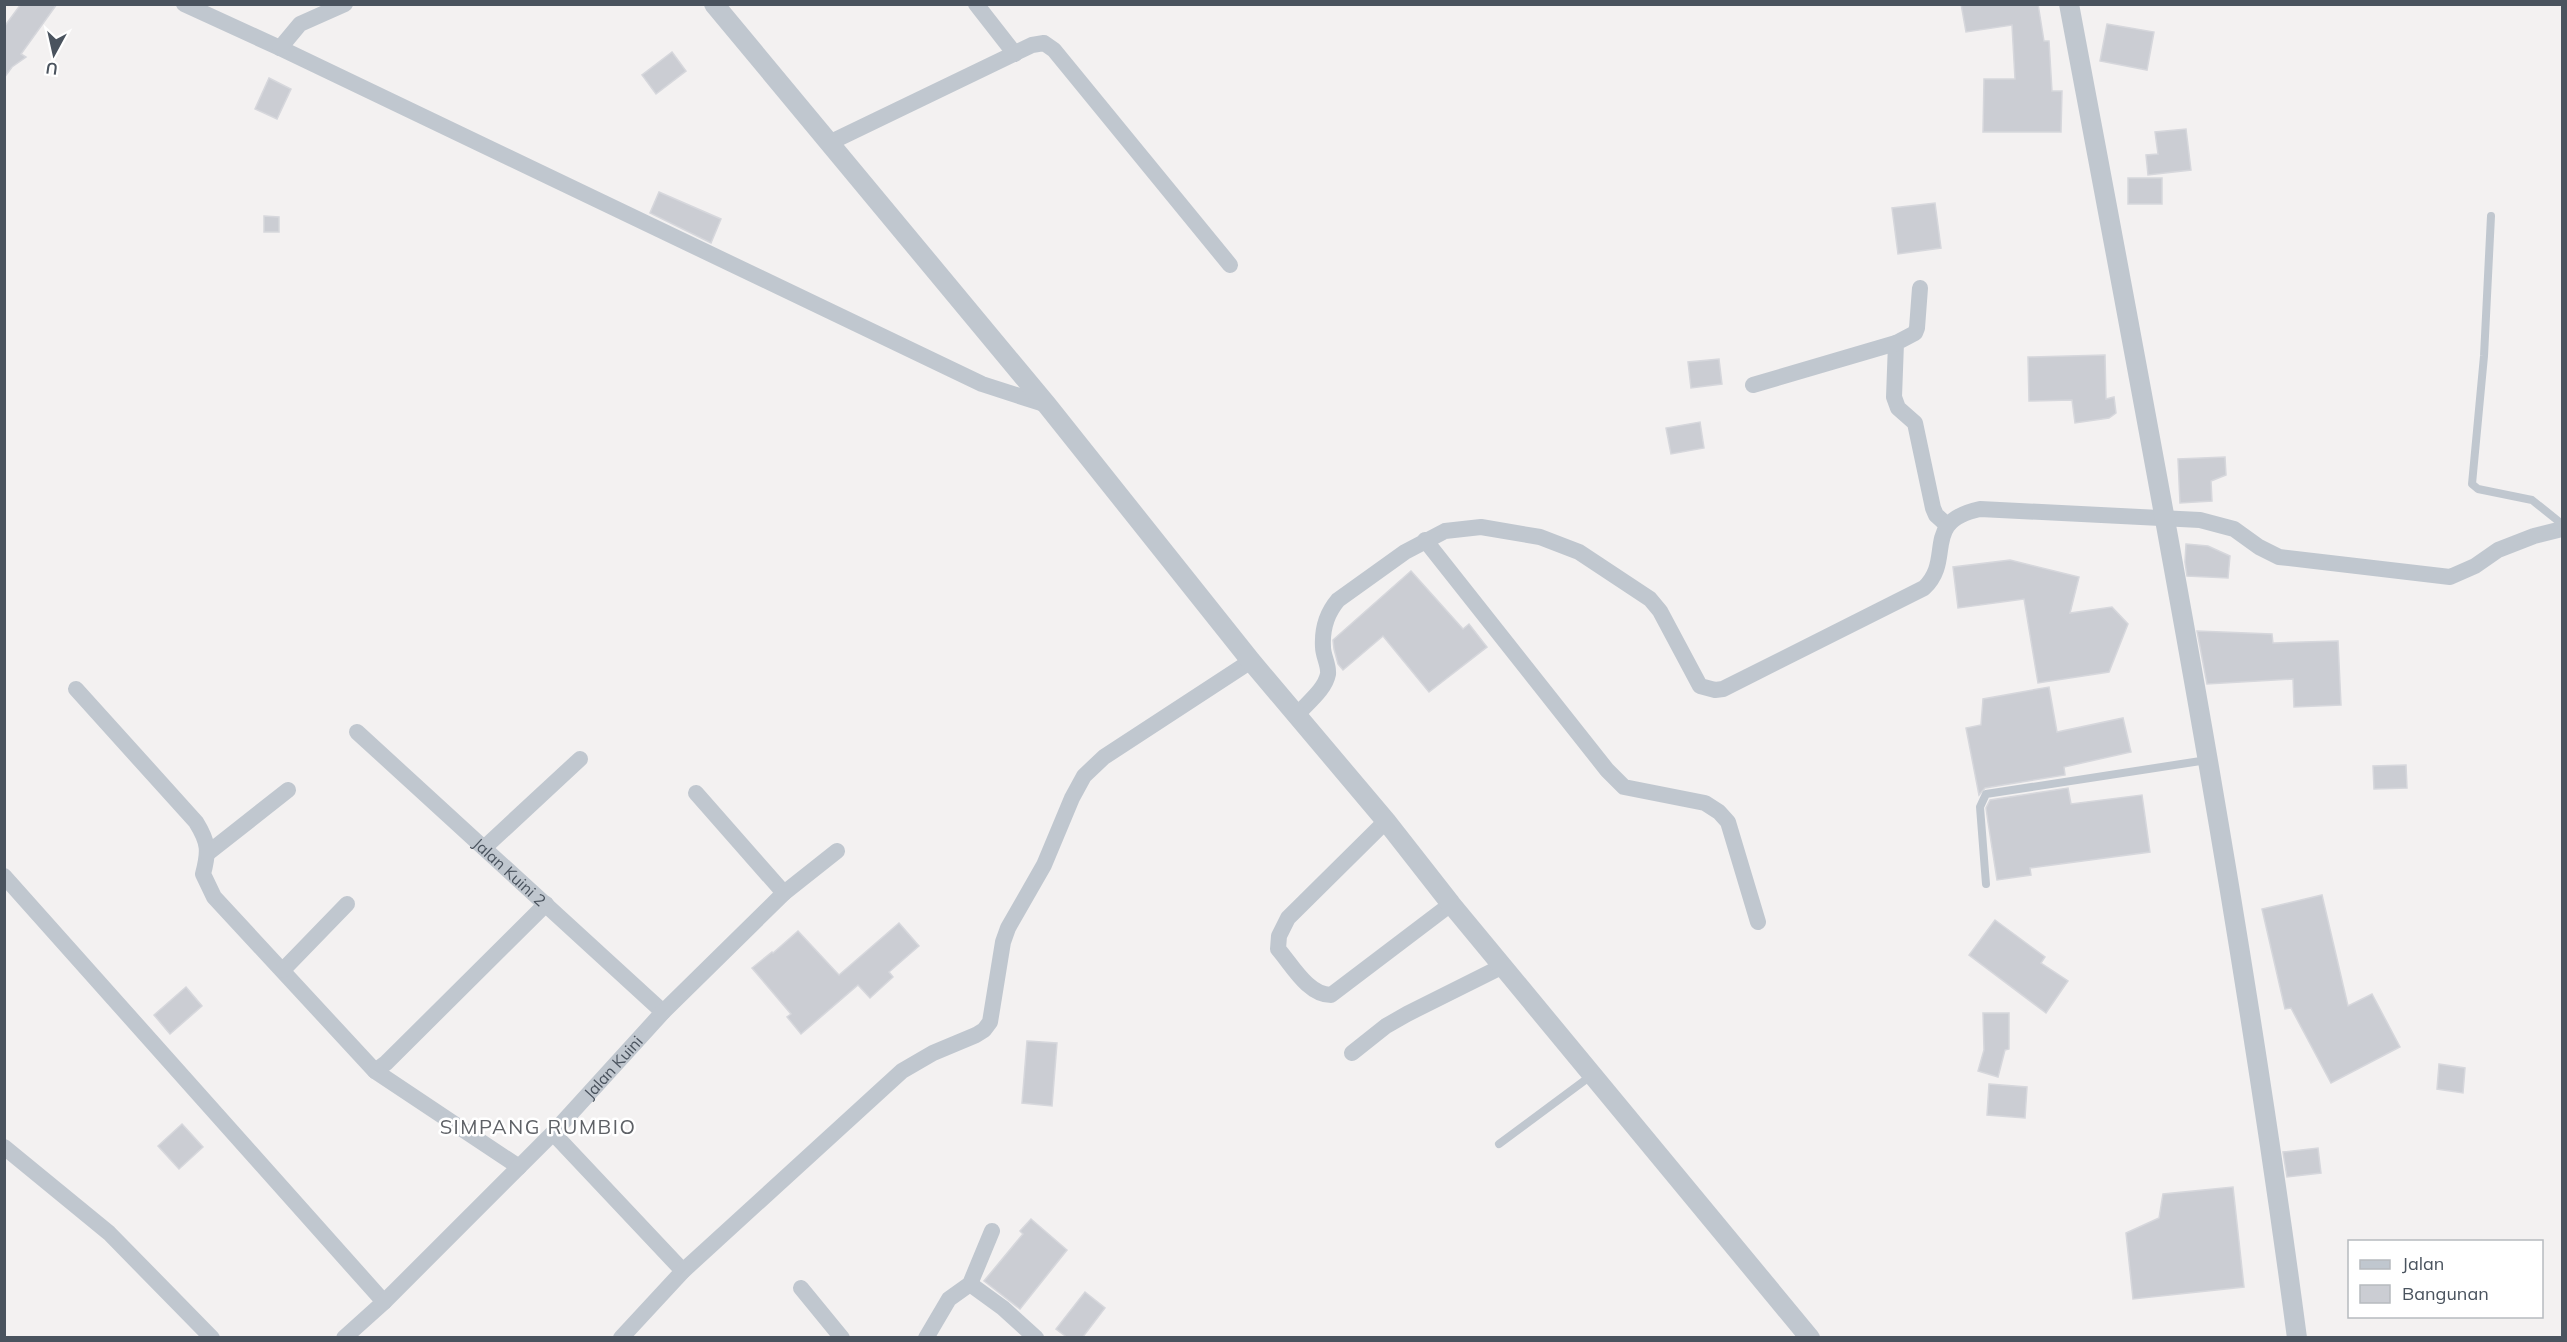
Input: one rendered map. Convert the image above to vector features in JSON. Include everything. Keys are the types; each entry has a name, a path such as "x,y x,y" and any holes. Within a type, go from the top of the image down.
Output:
{"street":[{"path":"184,4 982,384 1047,405"},
{"path":"280,48 300,24 345,4"},
{"path":"714,4 1047,405 1251,661 1386,821 1451,904 1810,1338"},
{"path":"976,4 1014,54"},
{"path":"2069,4 2166,519 2270,1133 2297,1338"},
{"path":"829,143 1032,45 1044,43 1054,50 1230,265"},
{"path":"1753,385 1896,343 1910,336 1917,328 1920,288"},
{"path":"1896,343 1895,402 1898,408 1915,423 1933,508 1936,515 1947,525"},
{"path":"1297,715 1323,685 1328,675 1323,647 1326,618 1338,600 1425,540 1445,531 1480,527 1540,537 1579,552 1650,599 1660,611 1700,686 1715,690 1723,689 1924,588 1931,582 1947,525 1953,517 1980,509 2218,523 2234,529 2259,548 2279,557 2450,577 2475,566 2498,550 2562,526"},
{"path":"1425,540 1607,770 1624,787 1705,803 1719,812 1728,822 1758,922"},
{"path":"621,1338 683,1271 902,1071 933,1053 984,1030 990,1022 1003,942 1008,928 1044,865 1072,798 1084,776 1104,757 1251,661"},
{"path":"76,689 196,822 204,835 208,853 203,874 214,897 375,1071 519,1167"},
{"name":"Jalan Kuini 2","path":"357,732 663,1012"},
{"path":"484,848 580,759"},
{"path":"208,853 288,790"},
{"path":"696,793 784,893"},
{"path":"1386,821 1288,918 1279,936 1278,949 1315,992 1331,995 1451,904"},
{"name":"Jalan Kuini","path":"345,1338 553,1133 663,1012 784,893 837,851"},
{"path":"4,876 384,1302"},
{"path":"283,970 347,904"},
{"path":"375,1071 386,1063 546,904"},
{"path":"1352,1053 1386,1026 1503,966"},
{"path":"553,1133 683,1271"},
{"path":"4,1147 109,1233 212,1338"},
{"path":"926,1338 949,1299 970,1284 992,1231"},
{"path":"970,1284 1003,1308 1036,1338"},
{"path":"801,1288 842,1338"}],"lane":[{"path":"2491,216 2484,356 2472,484 2478,489 2532,500 2562,526"},
{"path":"1986,884 1980,807 1986,794 2206,760"},
{"path":"1499,1144 1592,1074"}],"building":[{"path":"21,4 57,4 21,54 26,57 12,67 4,78 4,27"},
{"path":"1961,4 2038,4 2044,41 2049,41 2052,91 2062,91 2061,132 1983,132 1984,79 2015,79 2012,25 1966,32"},
{"path":"2107,24 2154,32 2147,70 2100,61"},
{"path":"672,52 686,71 656,94 642,75"},
{"path":"269,78 291,89 277,119 255,109"},
{"path":"2186,129 2191,170 2148,175 2146,155 2158,154 2155,132"},
{"path":"2128,178 2162,178 2162,204 2128,204"},
{"path":"659,192 721,219 711,243 650,213"},
{"path":"1935,203 1941,248 1898,254 1892,208"},
{"path":"264,216 279,217 279,232 264,232"},
{"path":"2105,355 2106,399 2114,397 2116,413 2109,418 2075,423 2072,400 2029,401 2028,357"},
{"path":"1719,359 1722,384 1691,388 1688,362"},
{"path":"1700,422 1704,448 1671,454 1666,428"},
{"path":"2225,457 2226,475 2211,481 2212,501 2180,503 2178,459"},
{"path":"2186,544 2208,546 2230,556 2228,578 2187,576"},
{"path":"2010,560 2079,577 2070,613 2112,607 2128,624 2109,672 2038,683 2024,599 1958,608 1953,567"},
{"path":"1411,571 1463,629 1469,624 1487,647 1429,692 1383,636 1343,670 1338,664 1334,649 1333,640"},
{"path":"2197,631 2272,634 2273,643 2338,641 2341,705 2294,707 2293,679 2207,684"},
{"path":"2049,687 2057,732 2123,718 2131,752 2064,767 2065,775 1985,788 1979,795 1966,728 1981,725 1983,699"},
{"path":"2406,765 2407,788 2374,789 2373,766"},
{"path":"2068,788 2071,804 2142,795 2150,852 2030,868 2031,875 1997,880 1986,808 1990,800"},
{"path":"2322,895 2348,1006 2372,994 2400,1047 2331,1083 2291,1008 2285,1009 2262,909"},
{"path":"1995,920 2045,957 2041,963 2068,981 2046,1013 1969,955"},
{"path":"899,923 919,946 889,972 893,977 870,998 858,985 801,1034 787,1017 791,1014 752,968 798,931 839,975"},
{"path":"186,987 202,1006 170,1034 154,1015"},
{"path":"1983,1013 2009,1013 2009,1049 2005,1050 1998,1077 1978,1071 1984,1050"},
{"path":"1027,1041 1057,1043 1052,1106 1022,1103"},
{"path":"2439,1064 2465,1068 2463,1093 2437,1089"},
{"path":"1989,1084 2027,1087 2025,1118 1987,1115"},
{"path":"182,1124 203,1147 179,1169 158,1146"},
{"path":"2318,1148 2321,1173 2287,1177 2283,1152"},
{"path":"2233,1187 2244,1287 2133,1299 2126,1233 2159,1218 2163,1194"},
{"path":"1031,1219 1067,1250 1020,1309 984,1281 1023,1234 1020,1231"},
{"path":"1085,1292 1105,1308 1082,1338 1068,1338 1056,1329"}],"district":[{"name":"SIMPANG RUMBIO","path":"538,1127"}]}
